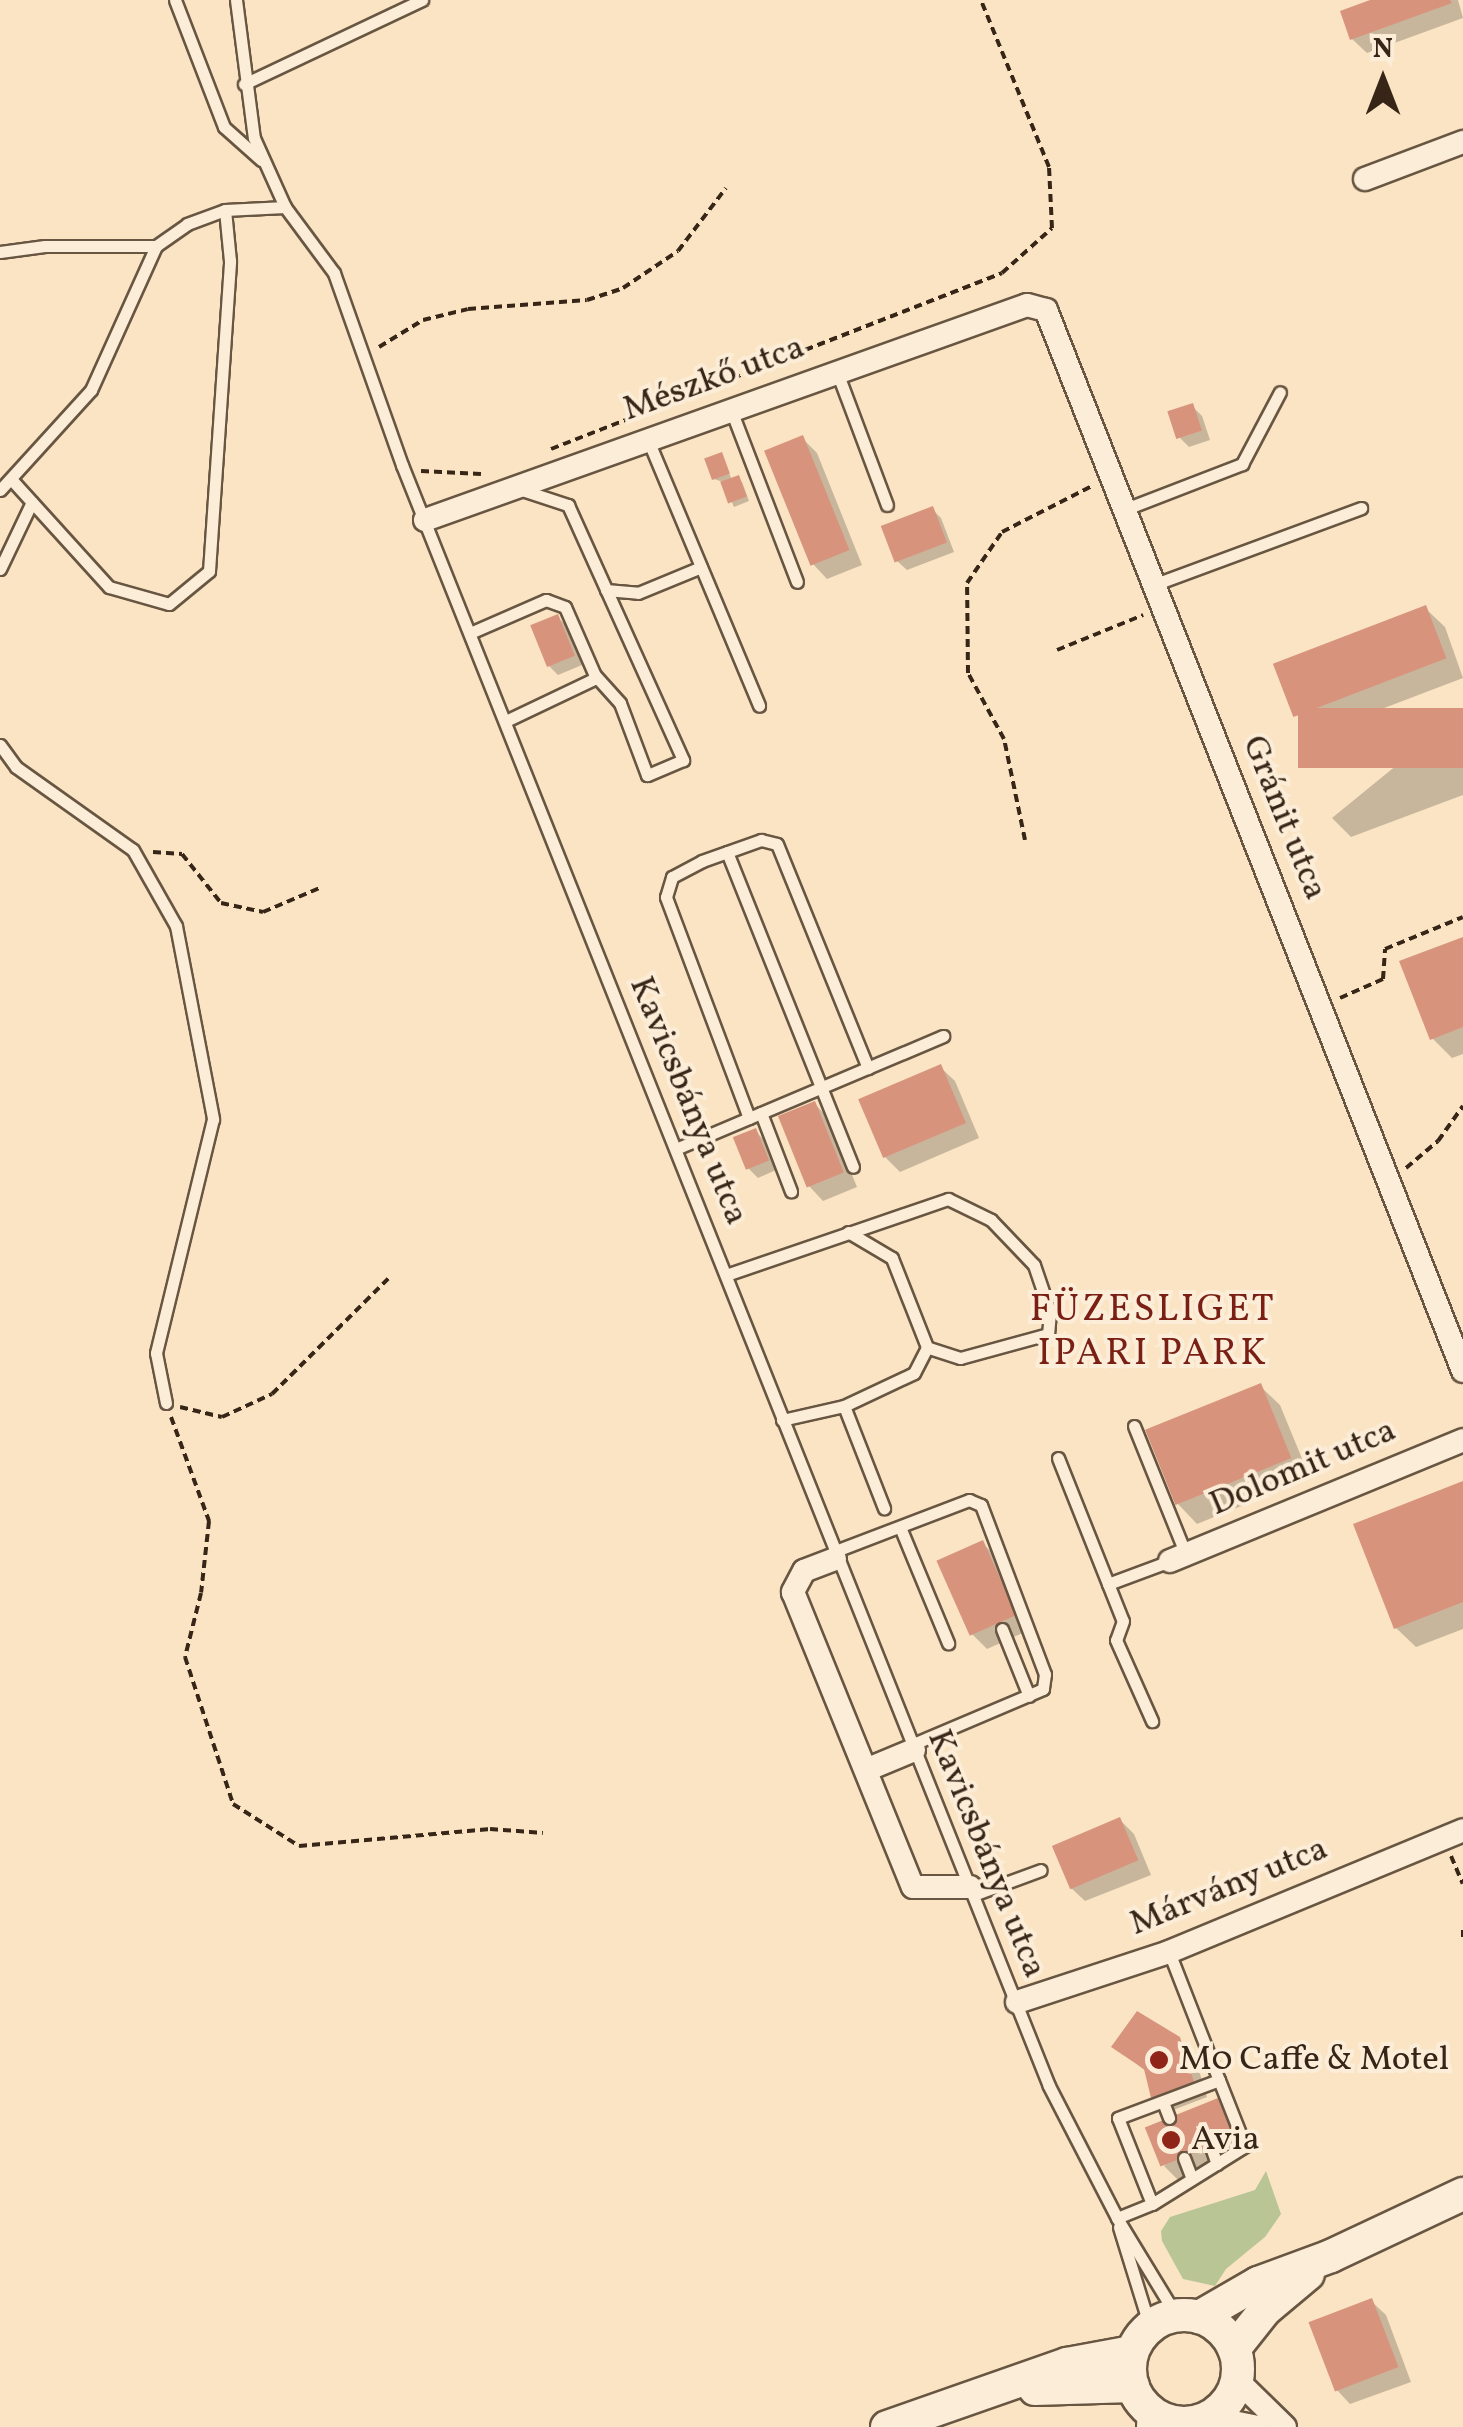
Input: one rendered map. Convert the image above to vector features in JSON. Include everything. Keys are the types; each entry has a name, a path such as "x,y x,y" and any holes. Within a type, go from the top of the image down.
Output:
{"main road":[{"path":"887,2427 1164,2328 1463,2194"},
{"path":"976,2396 1063,2385 1192,2422 1222,2408 1236,2364 1265,2310 1331,2256"},
{"path":"1164,2328 1220,2328 1236,2364"},
{"path":"1143,2408 1164,2328"}],"street":[{"path":"1365,179 1463,142"},
{"name":"Mészkő utca","path":"425,520 1027,305"},
{"name":"Gránit utca","path":"1027,305 1046,310 1461,1361"},
{"name":"Dolomit utca","path":"1178,1558 1463,1440"},
{"path":"834,1556 804,1571 793,1592 912,1886 971,1891"},
{"path":"866,1770 912,1747"},
{"name":"Márvány utca","path":"1017,2002 1169,1952 1463,1830"},
{"path":"1236,2364 1285,2427"},
{"path":"1192,2422 1258,2427"}],"lane":[{"path":"175,0 224,127 266,165"},
{"name":"Kavicsbánya utca","path":"236,0 254,138 285,207 334,273 402,465 678,1148 834,1556 1049,2086 1117,2218 1164,2328"},
{"path":"244,84 422,0"},
{"path":"0,490 90,390 156,246 187,224 225,210 285,207"},
{"path":"11,479 109,587 170,604 209,571 230,260 225,210"},
{"path":"0,252 44,246 156,246"},
{"path":"838,372 887,505"},
{"path":"1123,510 1242,464 1280,392"},
{"path":"731,410 797,582"},
{"path":"648,440 759,706"},
{"path":"516,488 568,505 683,760 647,775 620,703 594,674"},
{"path":"0,569 32,502"},
{"path":"1157,596 1360,508"},
{"path":"606,590 638,593 701,567"},
{"path":"470,632 546,600 565,607 596,678 506,721"},
{"path":"0,745 16,768 133,850 176,926 214,1119 156,1353 166,1404"},
{"path":"791,1191 666,897 672,877 761,840 777,844 868,1068"},
{"path":"727,852 853,1167"},
{"path":"678,1148 943,1036"},
{"path":"726,1275 848,1232 948,1199 992,1220 1034,1265 1050,1312 1048,1334 960,1358 928,1347 892,1258 848,1232"},
{"path":"782,1420 844,1406 914,1372 928,1347"},
{"path":"844,1406 884,1508"},
{"path":"1108,1584 1178,1558 1134,1426"},
{"path":"1058,1458 1123,1622 1116,1640 1152,1721"},
{"path":"834,1556 969,1500 981,1506 1045,1674 1043,1689 912,1747"},
{"path":"900,1527 948,1643"},
{"path":"1002,1629 1028,1696"},
{"path":"971,1891 1041,1870"},
{"path":"1117,2218 1152,2204 1245,2146 1169,1952"},
{"path":"1152,2204 1118,2118 1219,2080"},
{"path":"1192,2090 1197,2107"},
{"path":"1162,2102 1170,2118"},
{"path":"1211,2147 1216,2164"},
{"path":"1184,2158 1192,2179"},
{"name":"Kavicsbánya utca","path":"1117,2218 1164,2328"}],"path":[{"path":"538,454 1002,273 1052,228 1049,167 982,0"},
{"path":"368,369 381,342 424,320 468,308 587,300 623,288 678,252 726,188"},
{"path":"402,465 454,476 483,474"},
{"path":"1025,840 1004,740 968,673 967,583 1002,532 1109,476"},
{"path":"1058,650 1157,596"},
{"path":"133,850 182,854 221,903 263,912 322,887"},
{"path":"1322,1006 1382,979 1385,949 1463,918"},
{"path":"1390,1181 1438,1141 1463,1106"},
{"path":"166,1404 222,1417 272,1394 391,1276"},
{"path":"166,1404 209,1520 201,1593 185,1656 233,1804 299,1846 490,1829 543,1833"},
{"path":"1463,1930 1463,1937"}],"green space":[{"path":"1266,2171 1281,2214 1265,2237 1226,2269 1215,2286 1183,2279 1162,2241 1161,2231 1170,2217 1255,2190"}],"building":[{"path":"1370,0 1452,3 1350,40 1340,11"},
{"path":"1193,403 1202,431 1176,439 1167,411"},
{"path":"803,435 849,550 811,566 764,451"},
{"path":"722,452 730,474 712,480 704,458"},
{"path":"739,475 747,497 728,503 720,482"},
{"path":"933,506 947,542 895,562 881,526"},
{"path":"1426,605 1446,658 1293,717 1273,664"},
{"path":"558,614 575,656 547,667 530,625"},
{"path":"1298,708 1463,708 1463,768 1298,768"},
{"path":"1463,937 1463,1027 1430,1040 1399,961"},
{"path":"941,1064 966,1123 883,1158 858,1099"},
{"path":"815,1101 844,1172 807,1187 778,1116"},
{"path":"756,1128 769,1160 746,1170 733,1137"},
{"path":"1261,1383 1291,1458 1175,1505 1145,1430"},
{"path":"1463,1481 1463,1602 1394,1629 1353,1524"},
{"path":"983,1540 1016,1615 970,1636 936,1561"},
{"path":"1120,1817 1138,1860 1070,1889 1052,1846"},
{"path":"1137,2011 1180,2037 1194,2082 1151,2098 1144,2069 1111,2047"},
{"path":"1218,2098 1234,2137 1160,2167 1145,2128"},
{"path":"1372,2298 1399,2367 1335,2391 1309,2322"}],"place":[{"name":"M0 Caffe & Motel","path":"1159,2060"},
{"name":"Avia","path":"1171,2140"}],"district":[{"name":"FÜZESLIGET IPARI PARK","path":"1153,1333"}]}
